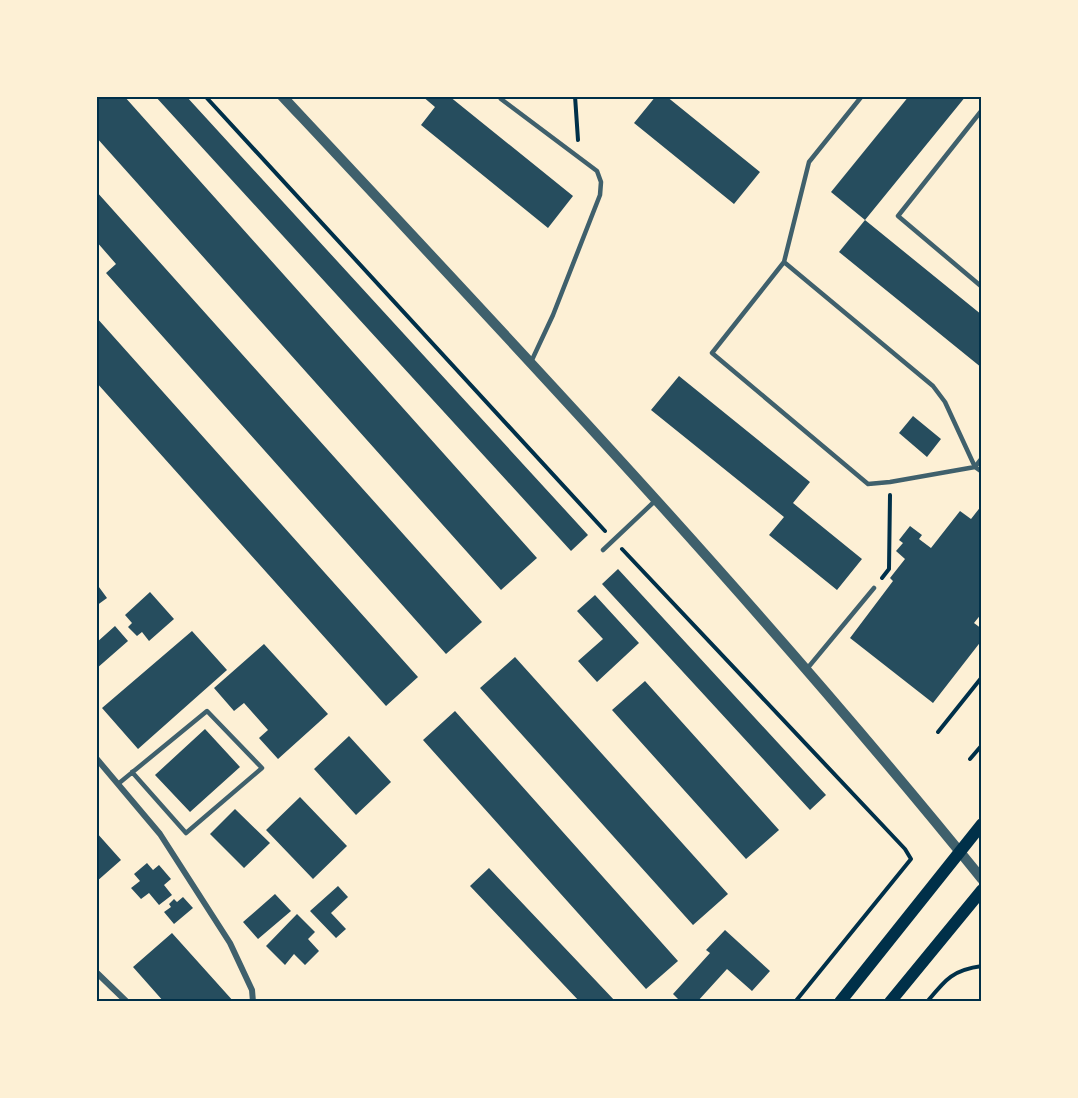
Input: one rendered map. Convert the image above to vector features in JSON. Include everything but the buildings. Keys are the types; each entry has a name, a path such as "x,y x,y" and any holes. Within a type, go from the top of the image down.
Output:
{"main road":[{"path":"840,1002 982,824"},
{"path":"890,1002 982,890"}],"street":[{"path":"282,96 531,362 656,500 920,802 982,879"},
{"path":"96,758 160,834 230,943 252,990 253,1002"},
{"path":"96,972 127,1002"}],"lane":[{"path":"499,96 597,171 601,182 600,195 553,315 531,362"},
{"path":"862,96 809,162 784,262 712,353 868,484 891,482 975,466 982,458"},
{"path":"982,110 898,216 982,287"},
{"path":"784,262 933,386 945,402 975,466 982,472"},
{"path":"603,550 656,500"},
{"path":"806,670 874,588"},
{"path":"118,784 132,772 207,711 262,768 186,833 132,772"}],"path":[{"path":"206,96 613,540 897,840 911,859 795,1002"},
{"path":"574,96 580,158"},
{"path":"874,588 889,569 891,482"},
{"path":"938,732 982,677"},
{"path":"970,759 982,745"},
{"path":"927,1002 944,980 954,973 982,966"}]}
